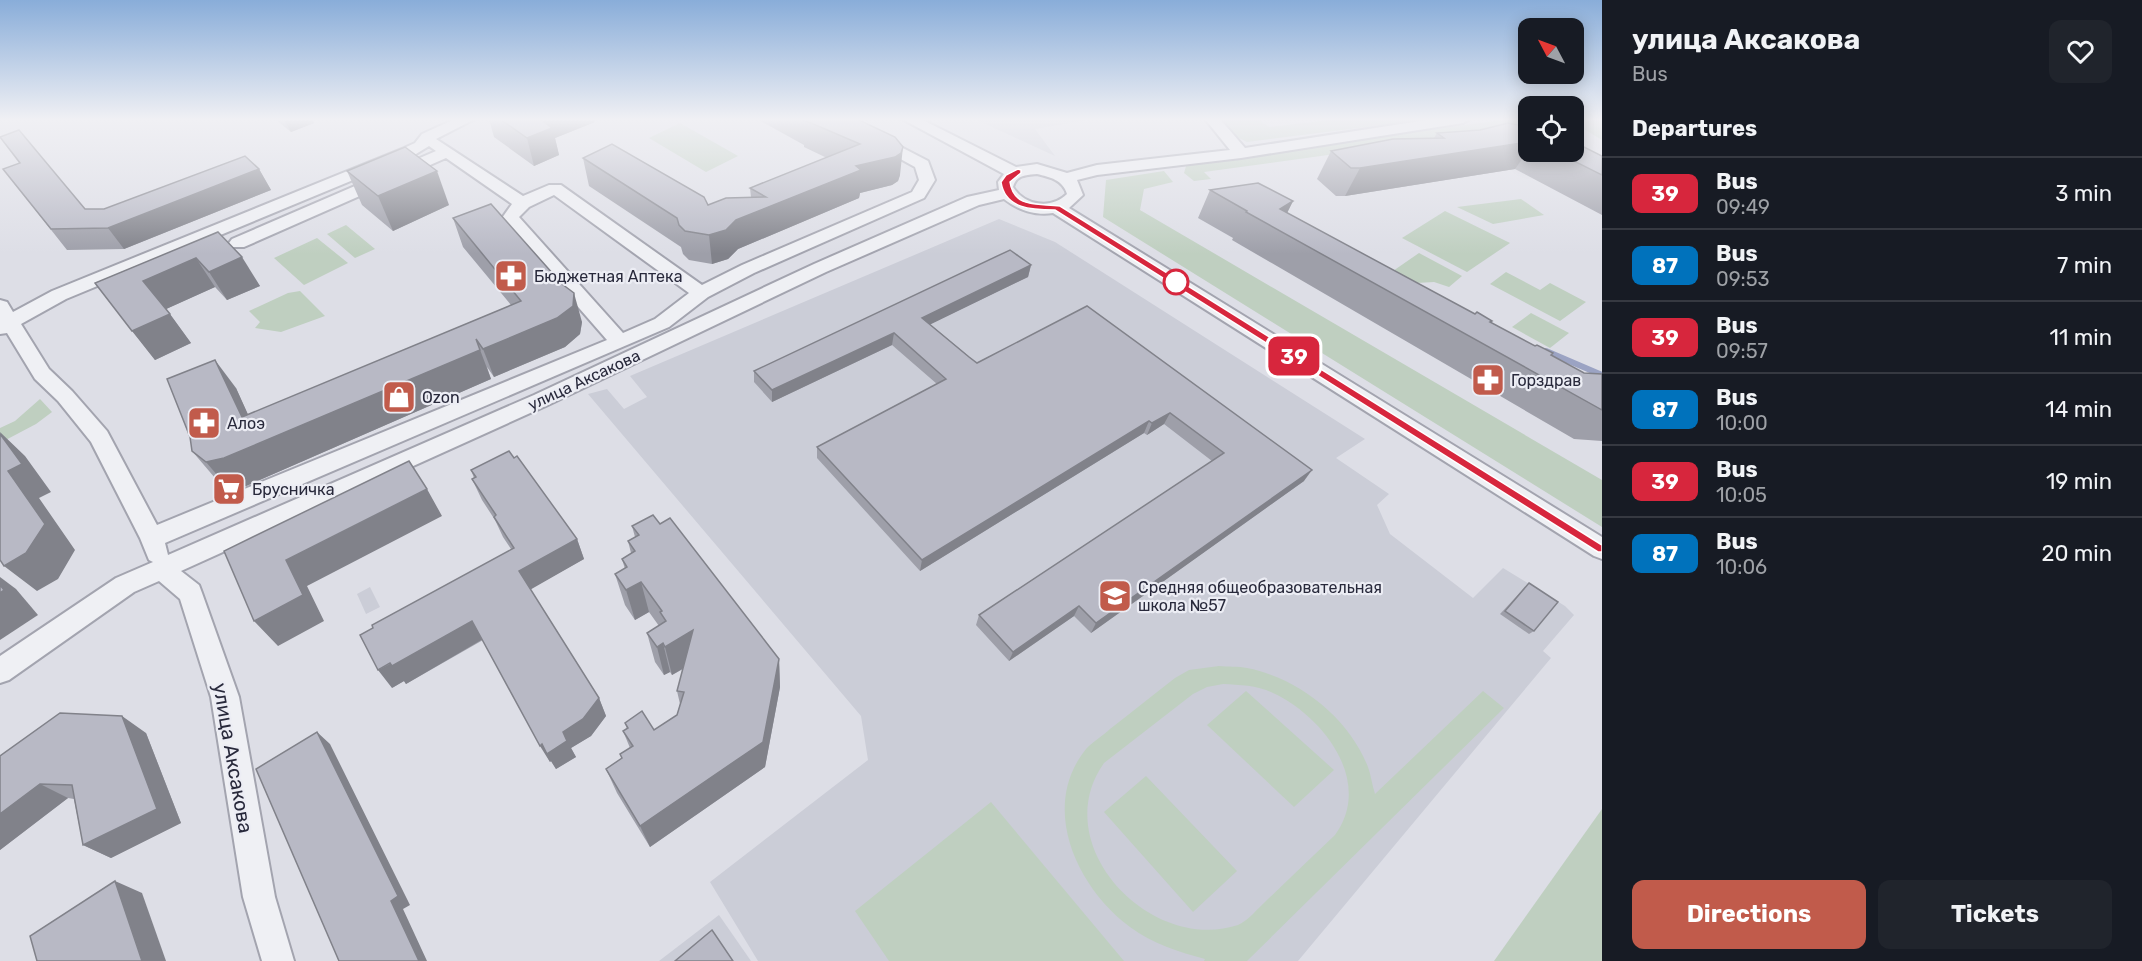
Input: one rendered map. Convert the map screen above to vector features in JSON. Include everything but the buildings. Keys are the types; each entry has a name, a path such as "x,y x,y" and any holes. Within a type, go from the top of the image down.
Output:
{"street":[{"path":"162,569 152,538 99,437 65,396 42,374 3,319 379,164"},
{"path":"238,243 420,164"},
{"path":"464,164 522,203"},
{"path":"152,538 662,323 701,293 748,268 918,195 927,180 922,164"},
{"path":"980,164 1011,183 1023,204 1046,209 1057,208 1072,201 1075,189 1066,178 1097,170 1150,164"},
{"name":"улица Аксакова","path":"0,670 125,585 541,400 820,268 973,201 1037,169 1066,178"},
{"path":"620,342 510,218 512,211 522,203 555,188 701,293"},
{"path":"1057,208 1602,549"},
{"name":"улица Аксакова","path":"162,569 190,593 225,697 259,897 278,961"}],"shaded area":[{"name":"Средняя общеобразовательная школа №57","path":"999,219 1055,242 1365,439 1336,458 1389,494 1377,505 1390,534 1473,598 1503,568 1565,606 1574,615 1543,651 1551,658 1298,961 758,961 710,882 868,760 861,716 588,394 607,389 624,409 647,397 630,376"},
{"path":"370,587 380,607 366,614 357,594"},
{"path":"719,915 751,961 659,961"}],"green space":[{"path":"692,164 722,164 706,172"},
{"path":"1187,164 1263,164 1204,172 1211,179 1194,181 1184,173"},
{"path":"1164,171 1173,182 1144,189 1140,210 1602,480 1602,527 1103,217 1106,180"},
{"path":"1521,199 1544,215 1493,224 1457,207"},
{"path":"1445,211 1510,243 1467,272 1402,238"},
{"path":"346,225 375,249 355,258 327,234"},
{"path":"317,238 348,263 304,285 274,258"},
{"path":"1419,253 1462,276 1449,287 1434,282 1416,283 1393,271"},
{"path":"1506,272 1540,290 1550,283 1586,302 1560,321 1490,284"},
{"path":"300,291 325,316 281,332 255,328 260,322 249,311 288,293"},
{"path":"1531,313 1569,333 1550,348 1512,327"},
{"path":"40,399 52,412 36,424 0,443 0,428 15,421"},
{"path":"1219,666 1247,668 1266,673 1303,691 1320,703 1348,732 1368,767 1375,794 1483,691 1504,708 1247,961 1204,961 1205,959 1157,943 1130,927 1111,911 1094,891 1080,869 1070,845 1065,821 1066,796 1072,772 1086,749 1175,678 1189,670","holes":["1223,684 1267,690 1309,717 1325,734 1337,753 1346,773 1349,794 1346,815 1335,835 1253,914 1238,925 1205,930 1172,923 1142,908 1117,886 1098,858 1088,827 1090,795 1104,763 1193,694 1207,687"]},
{"path":"1246,691 1334,770 1294,807 1207,725"},
{"path":"1146,776 1237,871 1193,912 1104,812"},
{"path":"991,802 1124,961 889,961 855,911"},
{"path":"1602,809 1602,961 1494,961"}],"waterway":[{"path":"1546,351 1602,375"}],"bus line":[{"name":"39","path":"1018,172 1005,182 1007,193 1013,199 1034,208 1057,208 1602,549"}],"place":[{"name":"Бюджетная Аптека","path":"511,276"},
{"name":"Горздрав","path":"1488,380"},
{"name":"Ozon","path":"399,397"},
{"name":"Алоэ","path":"204,423"},
{"name":"Брусничка","path":"229,489"},
{"name":"Средняя общеобразовательная школа №57","path":"1115,596"}]}
